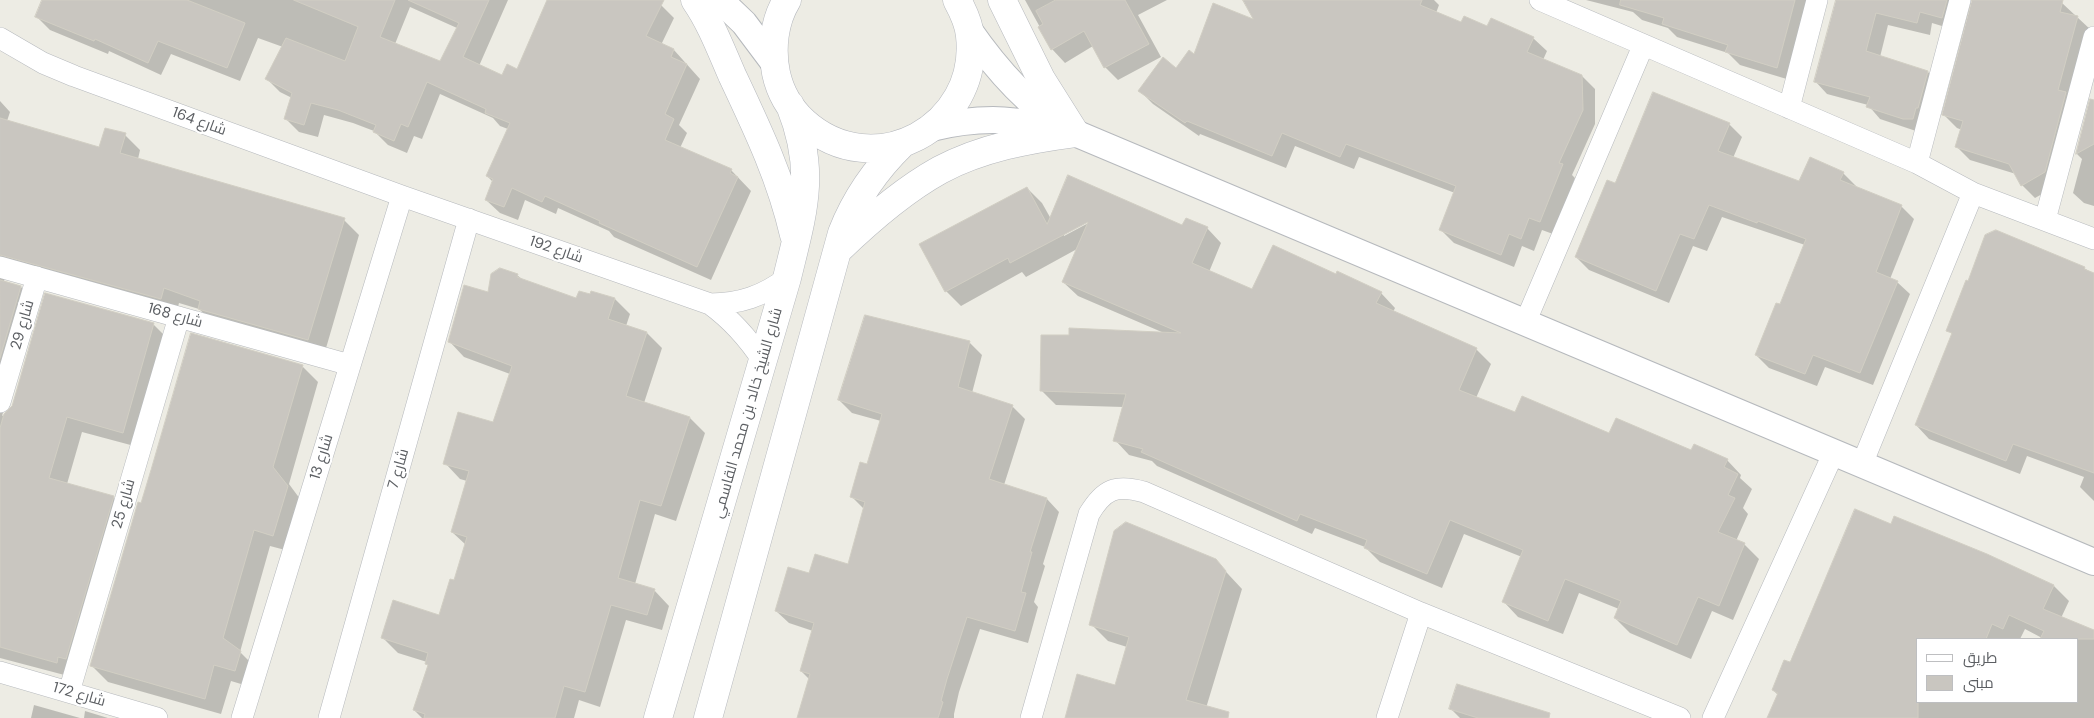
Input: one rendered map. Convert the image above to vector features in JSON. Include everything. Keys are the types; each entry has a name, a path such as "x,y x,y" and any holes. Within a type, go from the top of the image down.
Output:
{"main road":[{"path":"695,0 713,31 775,168 787,205 796,243"},
{"path":"787,0 777,24 773,44 778,82 790,105 812,128 828,138 846,145 865,148 885,148 903,143 932,128 950,110 968,75 970,56 969,30 957,0"},
{"path":"837,251 881,211 940,170 1010,144 1034,138 1075,133 1044,85 1002,0"},
{"name":"شارع الشيخ خالد بن محمد القاسمي","path":"658,718 763,362 796,243 804,202 806,160 800,132 790,105"},
{"path":"708,718 837,251 849,215 858,198 886,160 903,143"}],"street":[{"path":"720,0 744,23 774,63"},
{"path":"1540,0 1643,46 1917,162 1972,193 2094,239"},
{"path":"1789,108 1817,0"},
{"path":"1917,162 1960,0"},
{"path":"969,30 997,68 1025,97 1048,117 1075,133"},
{"path":"2045,220 2094,37"},
{"name":"شارع 164","path":"0,38 43,63 74,76 402,196"},
{"path":"1525,323 1643,46"},
{"path":"932,128 954,123 1000,119 1046,125 1075,133 2094,562"},
{"path":"1862,464 1972,193"},
{"name":"شارع 192","path":"402,196 710,304 740,330 763,362"},
{"name":"شارع 13","path":"242,718 402,196"},
{"name":"شارع 7","path":"329,718 468,220"},
{"name":"شارع 168","path":"0,267 350,364"},
{"name":"شارع 29","path":"0,402 37,277"},
{"name":"شارع 192","path":"710,304 743,301 774,288 787,278"},
{"name":"شارع 25","path":"70,692 179,317"},
{"path":"1713,718 1834,452"},
{"path":"1031,718 1089,514 1097,500 1111,490 1127,487 1144,492 1421,613 1680,718"},
{"path":"1387,718 1421,613"},
{"name":"شارع 172","path":"0,672 157,718"}],"building":[{"path":"42,0 187,0 245,23 227,68 158,41 148,63 95,39 94,41 35,17"},
{"path":"294,0 395,0 380,37 440,61 459,23 408,0 489,0 463,57 502,75 507,64 517,69 547,0 664,0 646,36 674,49 671,57 687,64 665,114 674,119 665,140 732,169 730,173 738,177 697,267 599,223 600,221 545,196 542,202 512,188 504,207 485,200 493,179 486,176 510,123 485,113 486,109 427,82 408,127 401,124 394,141 373,132 376,125 338,110 311,103 304,125 284,119 292,93 265,79 286,38 345,61 358,27"},
{"path":"1056,0 1125,0 1149,44 1104,68 1084,31 1051,50 1038,27 1043,24 1036,11"},
{"path":"1243,0 1422,0 1420,5 1461,22 1464,16 1487,26 1491,18 1534,37 1527,52 1582,75 1583,110 1559,163 1563,164 1540,222 1529,218 1521,239 1509,234 1501,255 1439,230 1456,186 1346,144 1340,157 1282,133 1272,156 1187,121 1185,123 1138,91 1163,57 1176,68 1189,50 1194,54 1213,3 1253,19"},
{"path":"1621,0 1795,0 1777,68 1725,52 1728,45 1662,24 1664,18 1620,5"},
{"path":"1836,0 1947,0 1942,18 1920,12 1917,23 1876,13 1866,51 1928,71 1913,119 1903,119 1866,107 1870,97 1814,82"},
{"path":"1972,0 2063,0 2060,12 2078,16 2058,90 2066,92 2045,172 2021,186 2009,164 1955,147 1963,121 1942,115"},
{"path":"1653,92 1730,123 1718,151 1799,181 1810,157 1844,172 1840,180 1902,205 1876,272 1898,281 1860,373 1813,355 1805,374 1755,355 1776,303 1780,304 1806,239 1709,205 1694,239 1680,234 1656,291 1575,257 1607,180 1615,183"},
{"path":"2090,99 2094,100 2094,144 2076,154"},
{"path":"0,118 99,147 105,128 126,133 120,153 345,218 308,340 198,309 200,301 164,288 161,299 0,255"},
{"path":"1068,175 1182,225 1186,218 1208,227 1192,263 1252,289 1273,245 1336,274 1337,271 1382,292 1376,303 1477,348 1459,390 1515,412 1522,396 1609,433 1616,418 1691,450 1694,444 1728,459 1724,467 1738,474 1728,495 1735,498 1718,532 1745,543 1719,606 1698,597 1677,645 1614,618 1621,601 1565,579 1548,621 1502,602 1523,550 1450,520 1427,574 1364,548 1367,540 1300,514 1297,521 1141,452 1143,449 1113,441 1126,394 1040,391 1041,335 1069,335 1069,328 1181,333 1062,282 1088,222 1010,263 1008,258 945,292 919,244 1027,187 1047,224"},
{"path":"1996,230 2085,267 2084,269 2094,273 2094,473 2013,444 2006,461 1915,425 1952,333 1946,331 1966,280 1968,281 1985,235"},
{"path":"500,268 518,274 517,277 576,298 579,291 590,294 591,291 615,298 608,319 647,332 626,396 690,417 661,506 640,500 618,578 655,589 647,615 611,605 585,692 564,686 555,718 424,718 425,714 413,710 428,665 425,664 428,653 381,638 393,600 439,615 450,579 454,580 467,537 451,532 469,471 443,464 458,412 493,422 512,366 448,342 464,285 488,292 491,274"},
{"path":"0,280 21,286 0,358"},
{"path":"45,293 154,323 123,433 67,417 49,478 114,496 66,659 58,657 57,663 0,647 0,428 4,414 12,406"},
{"path":"865,315 970,341 958,387 1013,405 989,479 1047,498 1030,552 1032,552 1021,592 1026,593 1015,631 967,617 947,679 938,718 797,718 810,674 800,671 814,623 775,611 788,567 809,573 815,554 848,564 865,502 850,497 860,462 867,464 882,414 838,400"},
{"path":"191,333 303,365 273,467 288,486 273,536 254,530 223,638 241,651 235,671 214,665 205,699 90,666 138,502 141,503"},
{"path":"1855,509 1891,524 1894,516 1987,554 2054,585 2043,609 2094,630 2094,639 2040,638 2044,631 2009,615 2003,629 1992,624 1986,638 1916,638 1916,703 1918,703 1918,718 1767,718 1778,693 1772,690 1784,660 1790,662"},
{"path":"1126,522 1216,559 1226,571 1186,700 1229,712 1228,718 1065,718 1077,674 1115,685 1129,637 1089,625 1114,531"},
{"path":"1457,684 1550,713 1549,718 1478,718 1449,709"}]}
